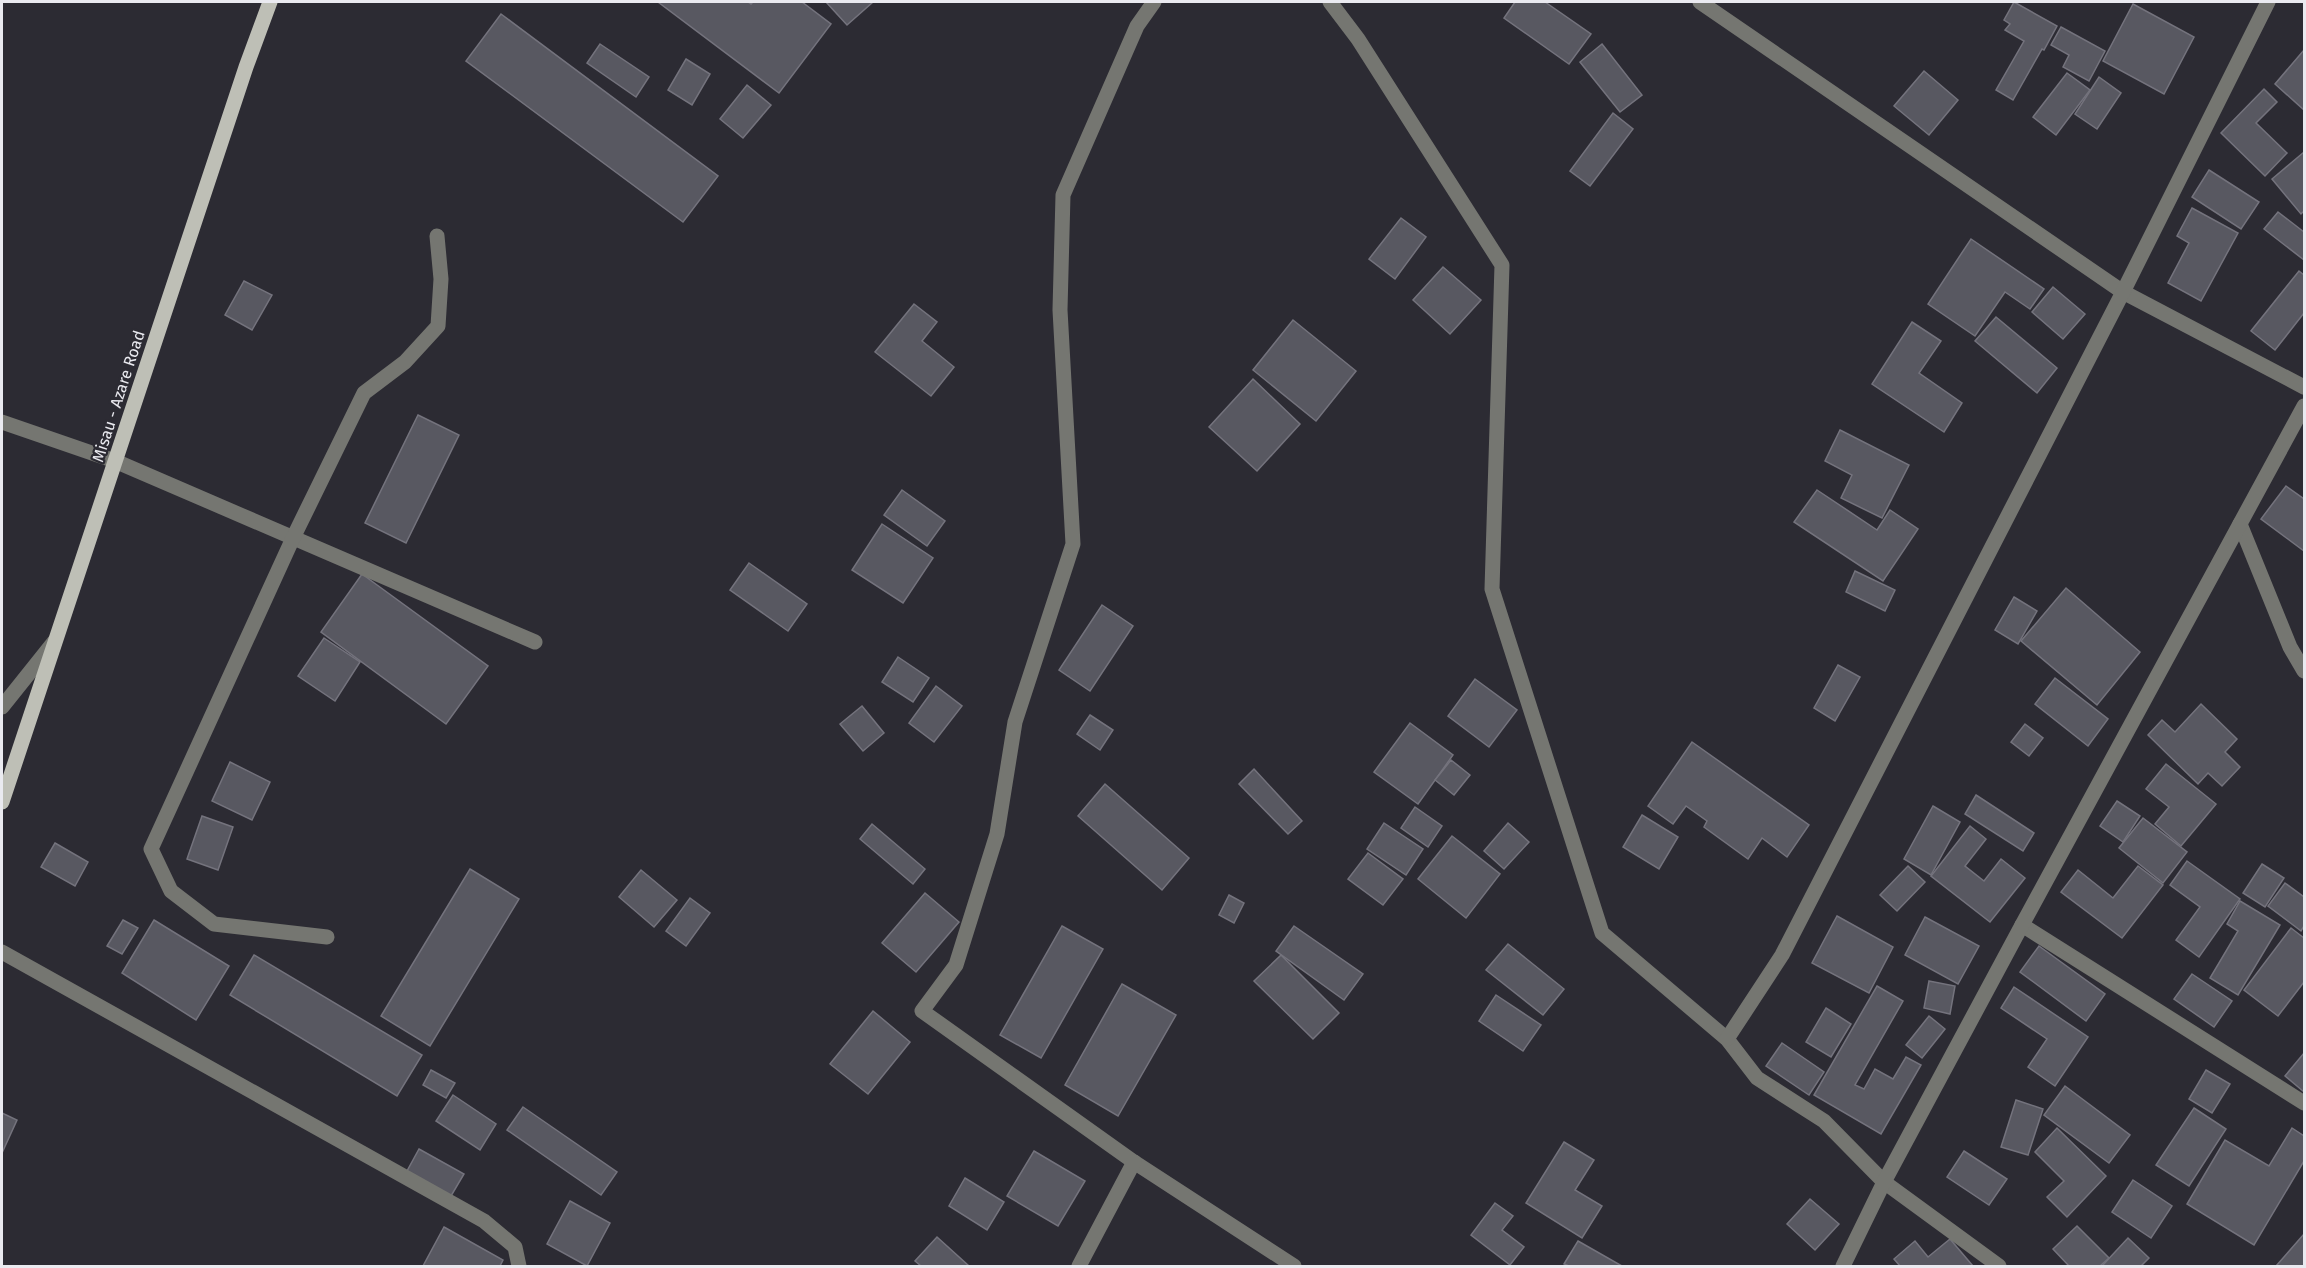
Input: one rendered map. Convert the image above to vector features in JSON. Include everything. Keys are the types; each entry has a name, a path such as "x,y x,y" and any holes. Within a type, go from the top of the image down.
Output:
{"main road":[{"name":"Misau - Azare Road","path":"2,802 246,67 270,2"}],"street":[{"path":"1154,2 1137,26 1063,195 1060,310 1073,544 1015,722 997,834 956,965 922,1011 1134,1162 1294,1266"},
{"path":"1330,2 1358,39 1502,265 1492,589 1602,933 1727,1039 1757,1078 1824,1121 1884,1182 1999,1266"},
{"path":"1700,2 2123,292 2304,387"},
{"path":"1727,1039 1782,956 2123,292 2268,2"},
{"path":"327,937 214,924 171,891 151,849 293,538 364,393 405,362 438,326 441,279 437,236"},
{"path":"1843,1266 1884,1182 2304,406"},
{"path":"2,422 115,461 535,642"},
{"path":"2240,524 2290,647 2304,671"},
{"path":"2,707 54,642"},
{"path":"2022,925 2304,1103"},
{"path":"2,952 484,1221 515,1247 519,1266"},
{"path":"1079,1266 1134,1162"}],"building":[{"path":"658,2 748,2 751,4 753,2 802,2 831,24 779,93"},
{"path":"826,2 873,2 847,25"},
{"path":"1515,2 1545,2 1591,34 1569,64 1504,18"},
{"path":"2014,2 2057,26 2013,100 1996,90 2024,41 2005,30 2010,24 2004,20"},
{"path":"2133,4 2194,37 2164,94 2103,61"},
{"path":"501,14 718,176 683,222 466,61"},
{"path":"2061,27 2105,51 2089,81 2063,67 2069,55 2051,45"},
{"path":"600,44 649,77 636,97 587,63"},
{"path":"1602,44 1642,95 1620,112 1580,62"},
{"path":"2304,50 2304,110 2275,84"},
{"path":"686,59 710,74 692,105 668,90"},
{"path":"1924,71 1958,100 1929,135 1894,106"},
{"path":"2067,73 2090,90 2056,135 2033,117"},
{"path":"2099,77 2121,93 2097,129 2075,114"},
{"path":"747,85 771,105 743,138 720,119"},
{"path":"2264,89 2277,102 2256,123 2287,153 2265,176 2221,133"},
{"path":"1613,113 1633,129 1590,186 1570,171"},
{"path":"2304,152 2304,211 2301,214 2272,179"},
{"path":"2209,170 2259,202 2241,229 2192,197"},
{"path":"2192,208 2238,233 2201,301 2168,283 2189,243 2177,236"},
{"path":"2278,212 2304,232 2304,260 2264,229"},
{"path":"1401,218 1426,237 1395,279 1369,259"},
{"path":"1971,239 2044,289 2030,309 2005,292 1975,336 1928,304"},
{"path":"1443,267 1481,300 1450,334 1413,300"},
{"path":"2299,271 2304,275 2304,313 2275,350 2251,331"},
{"path":"244,281 272,295 252,330 225,315"},
{"path":"2053,287 2085,314 2063,339 2032,312"},
{"path":"914,304 937,322 922,341 954,367 931,396 875,352"},
{"path":"1996,317 2057,368 2037,393 1975,341"},
{"path":"1293,320 1356,371 1316,421 1253,370"},
{"path":"1912,322 1941,341 1919,373 1962,403 1944,432 1872,384"},
{"path":"1253,379 1300,424 1257,471 1209,427"},
{"path":"418,415 459,435 406,543 365,523"},
{"path":"1840,430 1909,465 1882,518 1841,498 1852,475 1825,461"},
{"path":"2286,486 2304,499 2304,551 2261,519"},
{"path":"902,490 945,521 927,546 884,515"},
{"path":"1817,490 1877,530 1890,510 1918,529 1883,581 1794,522"},
{"path":"882,524 933,558 903,603 852,570"},
{"path":"749,563 807,604 788,631 730,590"},
{"path":"1855,571 1895,590 1885,611 1846,592"},
{"path":"362,574 488,666 446,724 321,632"},
{"path":"2066,588 2140,652 2097,705 2021,641"},
{"path":"2014,597 2037,611 2018,644 1995,630"},
{"path":"1102,605 1133,626 1090,691 1059,670"},
{"path":"324,638 360,662 335,701 298,676"},
{"path":"898,657 929,678 913,702 882,682"},
{"path":"1838,665 1860,677 1835,721 1814,708"},
{"path":"2055,678 2108,719 2088,746 2035,704"},
{"path":"1475,679 1517,710 1489,747 1448,716"},
{"path":"936,686 962,706 934,742 909,723"},
{"path":"2201,704 2237,739 2225,752 2240,767 2222,786 2208,773 2198,784 2148,735 2162,720 2175,732"},
{"path":"862,706 884,733 863,751 840,724"},
{"path":"1090,715 1113,730 1100,750 1077,734"},
{"path":"1410,723 1453,755 1418,804 1374,772"},
{"path":"2025,724 2043,738 2029,756 2011,742"},
{"path":"1692,742 1809,825 1787,857 1762,838 1748,859 1704,827 1707,821 1686,806 1673,824 1648,806"},
{"path":"1451,760 1470,775 1454,795 1435,780"},
{"path":"230,762 270,782 252,820 212,801"},
{"path":"2166,764 2216,804 2181,846 2155,824 2169,807 2146,789"},
{"path":"1254,769 1302,821 1288,834 1239,784"},
{"path":"1105,784 1189,858 1162,890 1078,816"},
{"path":"1976,795 2034,833 2023,851 1965,814"},
{"path":"2117,801 2140,816 2123,842 2100,826"},
{"path":"1933,806 1960,822 1931,875 1904,859"},
{"path":"1415,807 1442,826 1428,847 1401,828"},
{"path":"1642,815 1678,837 1659,869 1623,847"},
{"path":"202,816 233,827 218,870 187,859"},
{"path":"2143,818 2187,852 2163,883 2119,848"},
{"path":"1384,823 1423,849 1406,875 1367,849"},
{"path":"1508,823 1529,842 1504,869 1484,851"},
{"path":"872,824 925,869 913,884 860,839"},
{"path":"1970,826 1986,839 1965,866 1984,881 2001,859 2025,878 1990,922 1931,876"},
{"path":"1452,836 1500,874 1466,918 1418,879"},
{"path":"55,843 88,862 75,886 41,867"},
{"path":"1368,853 1403,879 1383,905 1348,879"},
{"path":"2187,861 2240,899 2199,957 2176,940 2200,907 2170,885"},
{"path":"2262,864 2284,878 2265,907 2243,893"},
{"path":"1908,866 1925,882 1897,911 1880,895"},
{"path":"2138,866 2163,885 2122,938 2061,892 2078,870 2113,898"},
{"path":"470,869 519,899 430,1046 381,1016"},
{"path":"641,870 677,900 654,927 619,897"},
{"path":"2285,883 2304,897 2304,926 2301,931 2268,906"},
{"path":"925,893 959,922 916,972 882,943"},
{"path":"1229,895 1244,903 1234,923 1219,915"},
{"path":"690,898 710,913 686,946 666,931"},
{"path":"2240,901 2280,925 2238,995 2210,978 2238,931 2227,924"},
{"path":"1837,916 1893,947 1869,993 1812,963"},
{"path":"1925,917 1979,946 1958,984 1905,955"},
{"path":"123,920 138,928 122,954 107,946"},
{"path":"154,920 229,966 196,1020 122,973"},
{"path":"1062,926 1103,949 1041,1058 1000,1035"},
{"path":"1294,926 1363,974 1344,1000 1276,951"},
{"path":"2291,928 2304,938 2304,982 2278,1016 2244,990"},
{"path":"1508,944 1564,989 1543,1015 1486,970"},
{"path":"2039,946 2105,994 2086,1021 2020,972"},
{"path":"254,955 422,1055 397,1096 230,995"},
{"path":"1281,955 1339,1013 1313,1039 1254,981"},
{"path":"2192,974 2232,1001 2214,1027 2174,999"},
{"path":"1929,981 1955,986 1950,1014 1924,1008"},
{"path":"1122,984 1176,1015 1118,1116 1065,1085"},
{"path":"1877,986 1903,1001 1855,1085 1864,1089 1875,1069 1893,1079 1906,1057 1921,1065 1881,1134 1814,1095"},
{"path":"2014,987 2088,1037 2055,1086 2028,1067 2047,1039 2001,1008"},
{"path":"1496,995 1541,1025 1523,1051 1479,1021"},
{"path":"1826,1008 1851,1024 1831,1057 1806,1042"},
{"path":"873,1011 910,1042 868,1094 830,1064"},
{"path":"1929,1016 1945,1029 1922,1058 1906,1045"},
{"path":"1782,1043 1824,1072 1809,1095 1766,1066"},
{"path":"2304,1053 2304,1092 2285,1076"},
{"path":"431,1070 455,1083 446,1098 423,1085"},
{"path":"2206,1070 2230,1084 2212,1113 2189,1099"},
{"path":"2065,1086 2130,1135 2109,1163 2044,1115"},
{"path":"453,1095 496,1124 480,1150 436,1121"},
{"path":"2016,1100 2043,1109 2028,1155 2001,1147"},
{"path":"523,1107 617,1172 601,1195 507,1130"},
{"path":"2194,1108 2226,1129 2189,1186 2156,1165"},
{"path":"2,1113 17,1120 2,1153"},
{"path":"2057,1128 2106,1176 2067,1217 2047,1197 2064,1181 2035,1152"},
{"path":"2292,1128 2304,1136 2304,1161 2254,1245 2187,1204 2225,1140 2269,1166"},
{"path":"1564,1142 1594,1160 1575,1190 1602,1206 1582,1238 1526,1203"},
{"path":"419,1149 464,1174 451,1196 407,1171"},
{"path":"1034,1151 1085,1181 1058,1226 1007,1196"},
{"path":"1964,1151 2007,1179 1989,1205 1947,1177"},
{"path":"965,1178 1004,1202 987,1230 949,1206"},
{"path":"2133,1180 2172,1206 2151,1238 2112,1212"},
{"path":"1810,1199 1839,1224 1815,1250 1787,1224"},
{"path":"570,1201 610,1223 587,1266 547,1244"},
{"path":"1495,1203 1513,1216 1502,1230 1524,1247 1510,1265 1471,1235"},
{"path":"2077,1226 2109,1258 2100,1266 2069,1266 2053,1249"},
{"path":"444,1227 503,1260 500,1266 423,1266"},
{"path":"2304,1234 2304,1266 2276,1266"},
{"path":"937,1237 969,1266 921,1266 915,1261"},
{"path":"2128,1238 2149,1258 2141,1266 2102,1266"},
{"path":"1950,1239 1973,1266 1900,1266 1894,1259 1915,1241 1928,1257"},
{"path":"1578,1241 1622,1266 1569,1266 1564,1264"}]}
